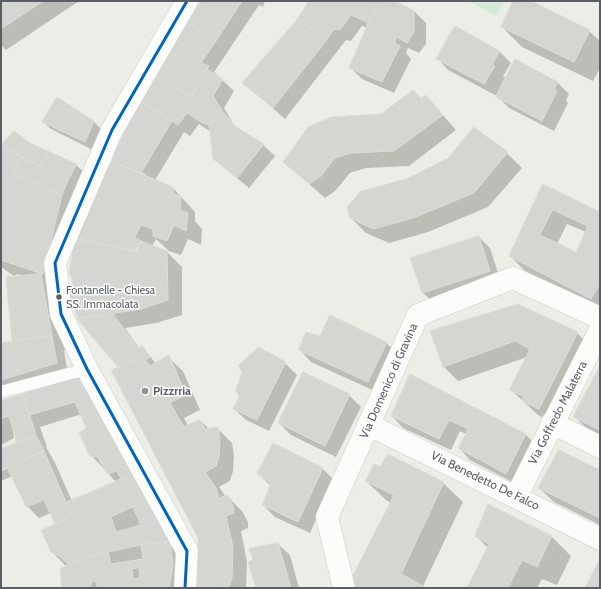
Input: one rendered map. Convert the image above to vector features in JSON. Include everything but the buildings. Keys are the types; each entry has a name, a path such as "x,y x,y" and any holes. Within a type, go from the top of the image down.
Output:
{"street":[{"path":"185,588 187,550 87,369 61,314 55,263 112,130 187,1"},
{"name":"Via Domenico di Gravina","path":"344,588 327,517 418,315 512,278 600,318"},
{"name":"Via Goffredo Malaterra","path":"516,497 600,330"},
{"path":"552,423 600,447"},
{"name":"Via Benedetto De Falco","path":"369,425 600,539"}],"lane":[{"path":"1,392 87,369"}],"green space":[{"path":"468,1 506,1 496,16"}],"transit line":[{"path":"185,588 187,551 87,369 61,314 55,263 112,130 187,1"}],"place":[{"name":"Fontanelle - Chiesa SS. Immacolata","path":"59,297"},
{"name":"Pizzrria","path":"145,391"}]}
